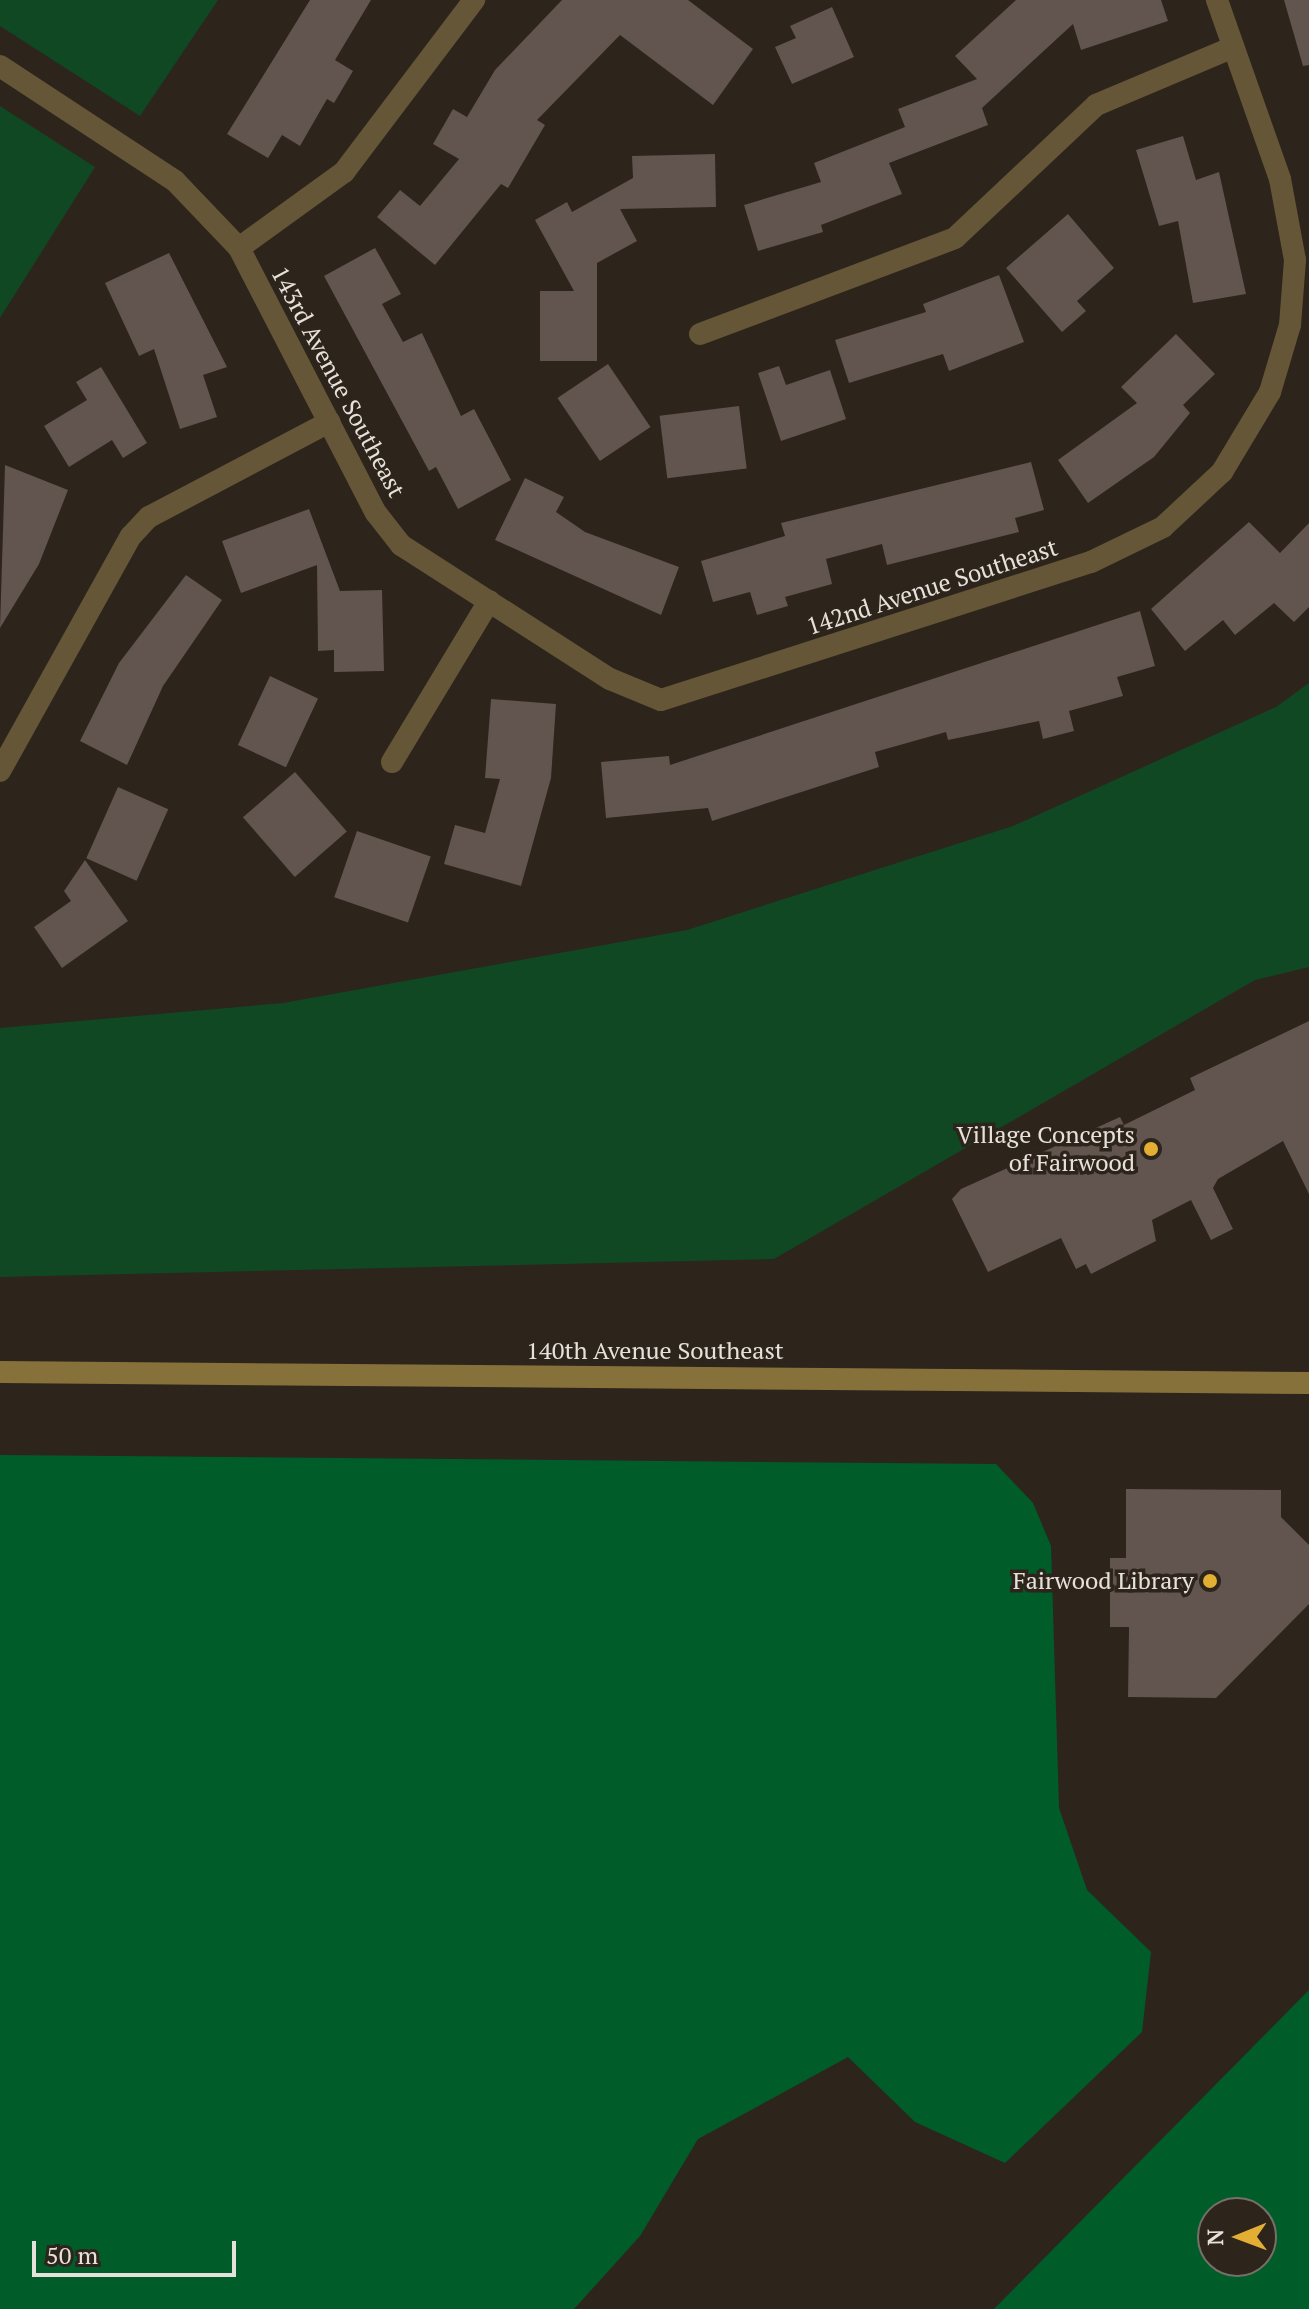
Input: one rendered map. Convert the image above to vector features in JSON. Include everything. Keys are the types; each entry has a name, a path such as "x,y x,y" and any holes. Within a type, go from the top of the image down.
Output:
{"main road":[{"name":"140th Avenue Southeast","path":"0,1372 1309,1383"}],"street":[{"path":"239,248 344,172 474,0"},
{"name":"142nd Avenue Southeast","path":"637,693 681,697 1091,562 1163,527 1222,472 1270,392 1290,325 1295,260 1280,179 1217,0"},
{"path":"700,334 955,238 1096,105 1233,47"},
{"name":"143rd Avenue Southeast","path":"0,66 175,181 239,248 329,422 401,545 637,693"},
{"path":"0,771 131,536 149,517 329,422"},
{"path":"392,762 489,601"}],"green space":[{"path":"0,0 218,0 140,116 0,26"},
{"path":"0,106 95,167 0,318"},
{"path":"1309,683 1309,967 1255,980 774,1259 0,1277 0,1028 283,1003 687,930 1013,826 1276,707"},
{"path":"0,1455 996,1464 1033,1503 1051,1546 1059,1808 1087,1890 1151,1952 1142,2032 1005,2163 915,2122 848,2057 698,2139 640,2236 574,2309 0,2309"},
{"path":"1309,1990 1309,2309 994,2309"}],"building":[{"path":"310,0 371,0 335,60 353,71 334,103 327,99 300,146 282,135 268,158 227,134"},
{"path":"562,0 688,0 753,49 713,105 620,35 537,120 545,125 508,188 501,184 435,265 377,217 400,190 420,206 459,159 433,144 453,109 467,117 495,70"},
{"path":"1016,0 1161,0 1168,21 1081,50 1073,24 982,108 988,125 889,163 902,194 821,225 823,232 758,251 744,205 821,182 814,163 905,127 898,109 977,79 955,56"},
{"path":"1284,0 1309,0 1309,65 1303,66"},
{"path":"832,7 854,57 792,84 775,47 796,38 790,26"},
{"path":"1183,136 1196,180 1219,172 1246,294 1193,303 1178,221 1159,226 1136,150"},
{"path":"715,154 716,207 620,209 637,241 597,263 597,361 540,361 540,291 574,291 535,220 567,202 572,212 633,178 632,156"},
{"path":"1068,214 1114,268 1077,301 1086,311 1062,332 1006,268"},
{"path":"375,248 401,294 382,304 403,342 422,333 461,416 474,409 511,480 458,509 436,467 429,471 324,276"},
{"path":"169,253 227,367 203,375 217,417 180,429 154,349 139,356 105,283"},
{"path":"999,275 1024,342 949,371 943,354 849,383 835,340 926,312 923,304"},
{"path":"1176,334 1215,374 1183,405 1190,413 1154,457 1088,503 1058,460 1137,403 1121,387"},
{"path":"608,364 650,427 600,461 557,398"},
{"path":"779,366 786,385 830,370 846,419 781,441 758,373"},
{"path":"101,367 147,443 123,458 112,440 69,467 44,426 87,400 76,382"},
{"path":"739,406 747,469 667,478 660,416"},
{"path":"1031,462 1044,510 1015,518 1019,532 887,565 882,544 826,559 832,584 785,597 788,606 757,615 750,592 713,602 701,561 785,536 781,523"},
{"path":"5,465 68,490 39,564 0,628"},
{"path":"525,478 564,497 556,512 585,532 679,567 661,615 495,540"},
{"path":"309,509 340,591 382,590 384,671 334,672 334,650 318,651 317,565 241,593 222,541"},
{"path":"1249,522 1280,553 1309,523 1309,607 1294,622 1274,603 1235,635 1223,620 1185,651 1151,609"},
{"path":"186,575 222,600 163,686 127,765 80,741 119,663"},
{"path":"1140,611 1155,666 1117,677 1123,696 1069,711 1074,731 1043,739 1039,721 948,740 946,732 875,752 879,767 712,821 708,808 606,818 601,762 669,756 670,765"},
{"path":"270,676 318,698 286,767 238,745"},
{"path":"491,699 556,704 551,778 521,886 444,864 455,825 485,833 500,779 485,778"},
{"path":"295,772 347,832 295,877 243,817"},
{"path":"118,787 168,809 137,881 86,858"},
{"path":"357,831 431,856 408,923 334,897"},
{"path":"85,860 128,921 62,968 34,927 71,901 64,891"},
{"name":"Village Concepts of Fairwood","path":"1309,1021 1309,1194 1283,1141 1218,1179 1213,1188 1233,1229 1211,1240 1191,1200 1152,1220 1156,1241 1091,1274 1086,1264 1076,1269 1061,1238 988,1272 952,1199 961,1189 1120,1117 1124,1125 1195,1090 1190,1078"},
{"name":"Fairwood Library","path":"1126,1489 1281,1490 1281,1517 1309,1545 1309,1604 1216,1698 1128,1697 1129,1627 1110,1627 1110,1558 1126,1558"}],"place":[{"name":"Village Concepts of Fairwood","path":"1151,1149"},
{"name":"Fairwood Library","path":"1210,1581"}]}
